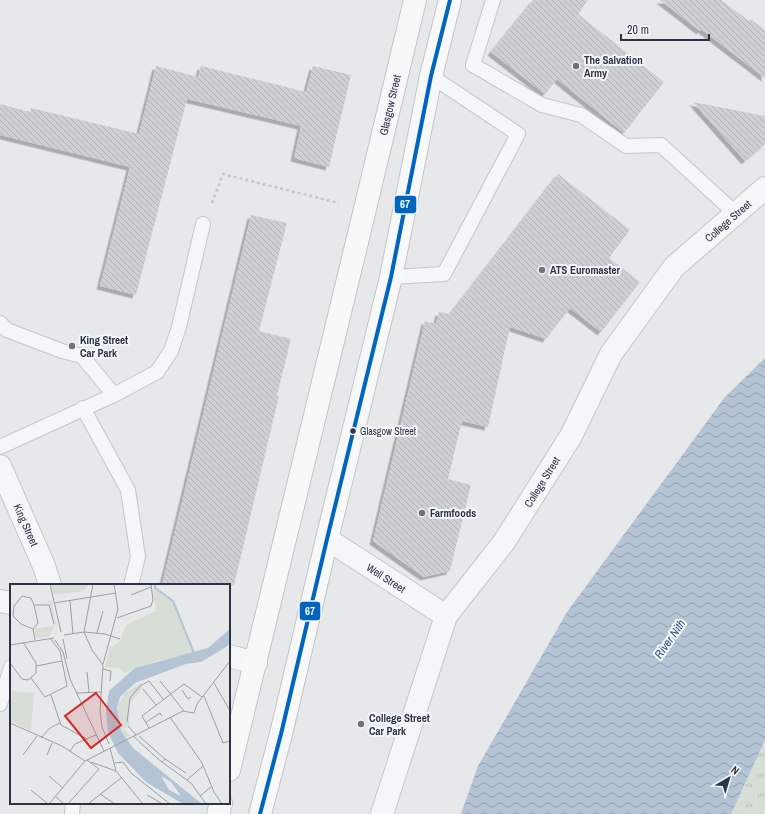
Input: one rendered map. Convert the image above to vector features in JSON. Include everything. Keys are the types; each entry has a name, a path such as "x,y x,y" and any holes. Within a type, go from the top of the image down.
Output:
{"main road":[{"name":"Glasgow Street","path":"230,766 256,663 414,0"},
{"path":"260,814 282,734 327,539 391,277 431,76 450,0"},
{"path":"218,814 221,804"}],"street":[{"name":"College Street","path":"382,814 446,616 508,536 571,436 611,354 674,267 765,188"},
{"name":"King Street","path":"0,466 44,566 50,584"},
{"name":"Well Street","path":"327,539 446,616"},
{"path":"0,601 10,603"},
{"path":"230,656 256,663"}],"lane":[{"path":"493,0 473,65 542,105 581,115 626,146 661,145 736,214"},
{"path":"391,277 444,274 518,134 431,76"},
{"path":"0,447 114,395 157,372 171,351 179,327 203,224"},
{"path":"0,323 7,330 62,351 82,356 114,395"},
{"path":"83,408 128,490 138,557 131,584"},
{"path":"0,704 10,670"},
{"path":"72,814 73,804"}],"path":[{"path":"203,224 223,174 365,209"}],"green space":[{"path":"765,740 765,814 731,814"}],"water":[{"name":"River Nith","path":"765,358 765,740 731,814 461,814 478,766 567,612 725,397"}],"building":[{"name":"The Salvation Army","path":"533,0 588,0 578,14 664,82 624,133 557,79 545,94 491,52"},
{"path":"660,0 721,0 749,21 750,19 765,30 765,78 701,29 700,31"},
{"path":"156,66 198,77 201,66 306,92 313,66 351,75 329,167 294,158 301,126 187,99 136,295 100,286 130,167 0,135 0,104 30,112 31,108 139,134"},
{"path":"693,102 765,116 765,144 745,161"},
{"path":"558,174 630,230 609,258 640,282 601,332 570,308 546,339 510,327 488,427 462,421 448,479 471,485 450,571 424,577 373,541 425,321 436,324 439,312 450,314"},
{"path":"251,215 287,223 259,331 291,339 234,585 162,584"}],"transit line":[{"name":"67","path":"260,814 281,734 391,277 431,76 450,0"}],"place":[{"name":"The Salvation Army","path":"576,66"},
{"name":"ATS Euromaster","path":"542,270"},
{"name":"King Street Car Park","path":"72,346"},
{"name":"Glasgow Street","path":"353,431"},
{"name":"Farmfoods","path":"422,513"},
{"name":"College Street Car Park","path":"361,724"}]}
